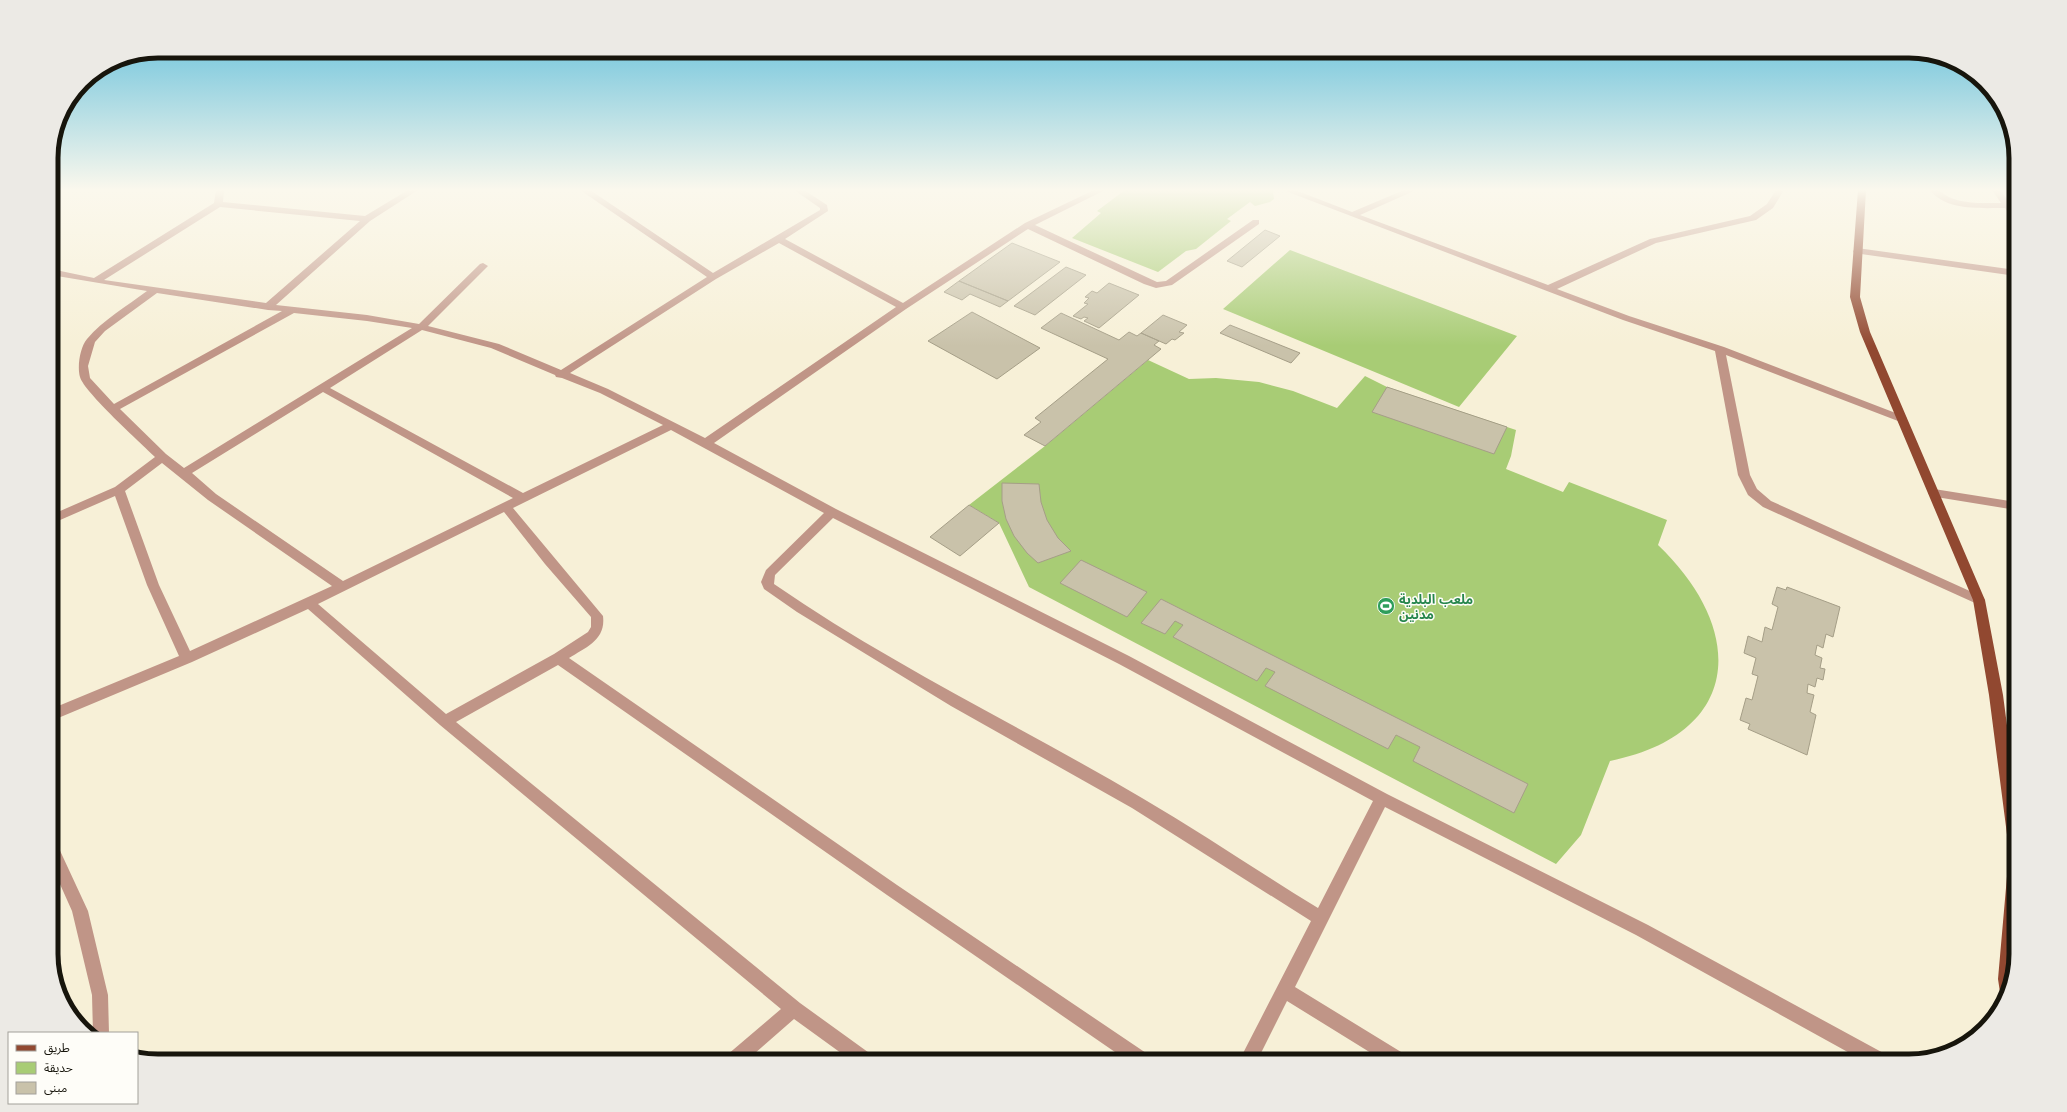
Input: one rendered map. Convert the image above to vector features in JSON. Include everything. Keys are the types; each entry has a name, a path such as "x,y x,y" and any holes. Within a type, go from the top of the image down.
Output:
{"main road":[{"path":"1858,242 1855,297 1866,332 1979,600 1996,695 2009,796"}],"street":[{"path":"95,281 157,242"},
{"path":"268,307 342,242"},
{"path":"662,242 713,276"},
{"path":"560,375 713,276 774,242"},
{"path":"784,242 903,307"},
{"path":"706,443 903,307 1002,242"},
{"path":"1063,242 1147,282 1163,285 1169,283 1228,242"},
{"path":"1423,242 1626,318 1720,349 1902,419"},
{"path":"1548,289 1651,242"},
{"path":"1857,251 2009,272"},
{"path":"184,473 421,327 483,266"},
{"path":"58,273 95,281 268,307 367,318 421,327 495,346 560,375 604,392 706,443 832,512 1124,660 1382,798 1642,930 1868,1054"},
{"path":"156,289 102,329 90,341 85,354 83,366 85,378 162,458 184,473 212,497 342,586"},
{"path":"114,408 292,310"},
{"path":"1720,349 1744,475 1750,490 1756,497 1766,504 1979,600"},
{"path":"323,388 384,420 524,499"},
{"path":"58,712 187,658 309,603 524,499 670,426"},
{"path":"58,517 119,490 162,458"},
{"path":"119,490 152,585 187,658"},
{"path":"1934,492 2009,505"},
{"path":"446,722 559,658 587,641 596,633 598,624 597,616 593,610 549,561 506,507"},
{"path":"832,512 770,573 767,582 768,586 801,609 956,702 1137,803 1321,919"},
{"path":"309,603 446,722 794,1009 856,1054"},
{"path":"559,658 892,890 1133,1054"},
{"path":"1252,1054 1382,798"},
{"path":"58,862 80,911 100,995 101,1032"},
{"path":"1285,990 1389,1054"},
{"path":"741,1054 794,1009"}],"green space":[{"path":"1082,242 1205,242 1196,249 1186,251 1158,272"},
{"path":"1290,250 1517,336 1459,407 1223,309"},
{"name":"ملعب البلدية مدنين","path":"1148,360 1189,379 1216,378 1259,382 1293,391 1337,408 1365,376 1387,387 1516,430 1511,456 1506,469 1563,492 1569,482 1667,520 1658,545 1687,578 1707,611 1717,644 1717,675 1707,703 1686,728 1654,747 1610,761 1581,835 1556,864 1029,587 999,523 969,505 1045,446"}],"building":[{"path":"1250,242 1273,242 1242,267 1227,261"},
{"path":"1012,243 1060,262 1008,301 959,281"},
{"path":"1066,267 1086,275 1035,315 1014,306"},
{"path":"959,281 1008,301 1000,307 970,294 962,300 944,292"},
{"path":"1109,283 1139,295 1099,328 1084,321 1088,318 1084,317 1081,319 1073,316 1088,304 1084,303 1089,298 1085,297 1092,291 1097,293"},
{"path":"972,312 1040,348 997,379 928,341"},
{"path":"1061,313 1119,340 1129,332 1137,336 1141,333 1159,341 1154,345 1161,349 1045,446 1024,435 1041,422 1035,418 1108,359 1041,328"},
{"path":"1163,315 1187,325 1179,332 1184,333 1175,340 1172,339 1166,344 1141,333"},
{"path":"1230,325 1300,353 1291,363 1220,333"},
{"path":"1387,387 1507,427 1494,454 1372,412"},
{"path":"1002,483 1039,484 1041,502 1047,520 1058,538 1071,551 1038,563 1027,553 1014,536 1006,519 1002,501"},
{"path":"969,505 999,523 960,556 930,537"},
{"path":"1081,560 1147,592 1127,617 1060,583"},
{"path":"1777,587 1786,590 1787,587 1840,607 1833,637 1826,634 1823,648 1817,645 1815,655 1822,658 1820,668 1825,669 1823,680 1817,678 1815,687 1808,684 1807,693 1814,695 1810,712 1816,715 1807,755 1748,729 1750,724 1740,720 1746,698 1752,700 1758,676 1752,674 1756,658 1744,653 1748,636 1762,642 1765,627 1772,630 1778,607 1772,604"},
{"path":"1161,599 1528,784 1514,813 1413,761 1420,747 1396,735 1388,749 1265,686 1275,672 1266,668 1257,681 1173,637 1183,625 1175,621 1165,634 1141,623"}],"place":[{"name":"ملعب البلدية مدنين","path":"1386,606"}]}
